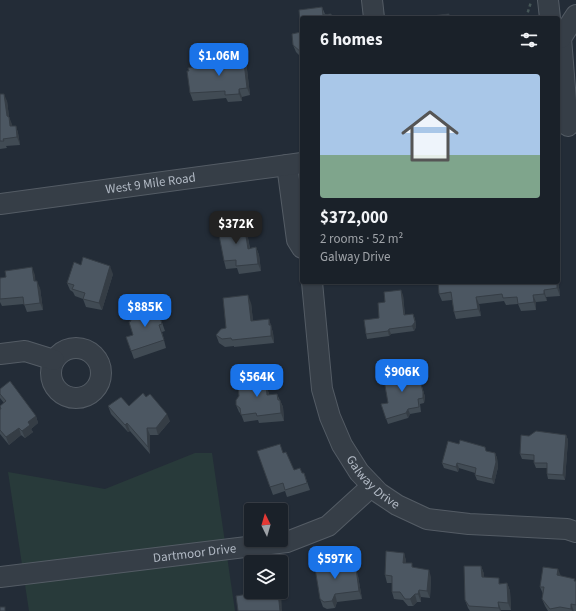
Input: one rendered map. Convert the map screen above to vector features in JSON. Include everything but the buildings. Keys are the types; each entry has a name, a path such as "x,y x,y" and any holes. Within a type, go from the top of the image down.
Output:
{"street":[{"path":"372,0 374,16"},
{"path":"548,0 550,16"},
{"path":"567,126 560,35 576,15"},
{"path":"295,164 297,240 300,245"},
{"name":"West 9 Mile Road","path":"0,204 295,164"},
{"name":"Galway Drive","path":"312,284 322,389 330,417 342,445 359,472 379,493 397,505 427,519 469,524 567,529 576,532"},
{"path":"0,354 25,351 54,360"},
{"name":"Dartmoor Drive","path":"0,577 287,542 328,526 372,486"}],"path":[{"path":"527,16 531,0"}],"shaded area":[{"path":"195,453 212,453 235,611 29,611 8,472 105,489"}]}
